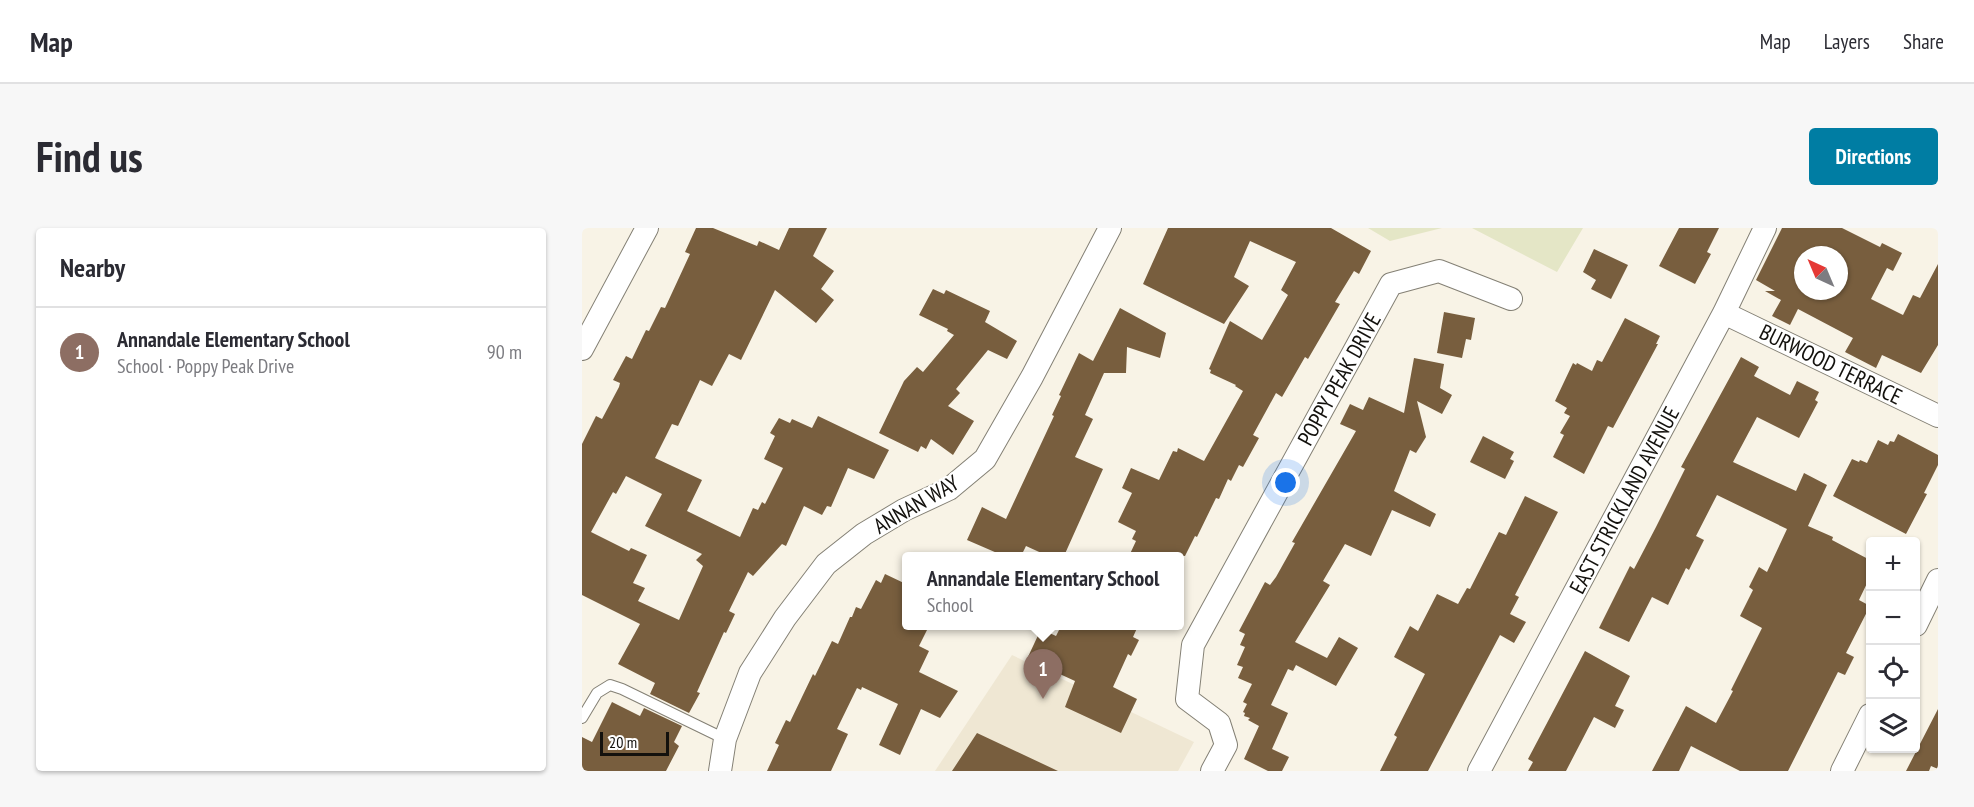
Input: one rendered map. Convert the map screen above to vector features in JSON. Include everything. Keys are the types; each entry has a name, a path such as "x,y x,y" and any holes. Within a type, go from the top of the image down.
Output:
{"street":[{"path":"582,349 647,228"},
{"name":"ANNAN WAY","path":"720,771 725,739 750,674 785,618 826,564 874,528 904,510 949,489 985,459 1032,377 1110,228"},
{"name":"EAST STRICKLAND AVENUE","path":"1479,771 1724,313 1765,228"},
{"name":"POPPY PEAK DRIVE","path":"1212,771 1226,745 1219,723 1187,699 1193,645 1391,284 1439,271 1511,299"},
{"name":"BURWOOD TERRACE","path":"1724,313 1937,412"},
{"path":"1920,617 1938,580"},
{"path":"1842,771 1866,723"}],"lane":[{"path":"582,718 597,693 610,685 622,688 725,739"}],"shaded area":[{"path":"1012,655 1194,742 1178,771 935,771"}],"green space":[{"path":"1368,228 1442,228 1390,241"},
{"path":"1472,228 1583,228 1557,272"}],"building":[{"path":"696,228 713,228 757,246 759,241 779,250 789,228 827,228 813,256 834,271 821,289 834,300 816,323 775,290 741,360 729,354 712,386 700,380 678,426 672,424 655,458 702,480 687,511 740,537 753,508 758,510 762,502 765,504 783,468 764,459 775,436 770,433 779,418 790,423 792,419 812,428 818,416 889,450 874,479 848,468 831,507 827,506 822,515 804,506 786,546 782,544 753,576 748,572 729,611 735,614 726,633 724,632 697,692 700,693 689,713 650,694 655,683 618,664 640,624 582,595 582,444 596,416 602,419 619,387 620,383 613,380 626,356 632,359 646,330 649,331 661,307 665,308 690,254 685,252","holes":["626,476 662,494 645,526 702,554 696,560 703,566 679,620 638,601 645,588 633,583 647,555 631,548 629,551 591,532 613,492 616,494"]},
{"path":"1168,228 1331,228 1371,251 1359,274 1354,271 1335,302 1340,304 1308,359 1305,357 1282,397 1276,393 1253,435 1259,438 1243,467 1239,465 1231,481 1228,479 1219,499 1216,498 1185,556 1184,552 1131,552 1136,541 1132,539 1136,531 1118,522 1132,493 1122,488 1131,468 1159,480 1173,451 1177,452 1178,448 1204,461 1243,391 1236,385 1210,373 1209,369 1230,321 1262,340 1288,295 1281,290 1296,262 1250,241 1234,277 1249,286 1224,324 1143,284"},
{"path":"1679,228 1719,228 1707,252 1711,254 1695,284 1659,266"},
{"path":"1782,228 1842,228 1880,247 1882,243 1902,253 1893,271 1887,268 1871,299 1903,315 1913,295 1920,298 1938,264 1938,345 1921,373 1882,355 1876,368 1845,352 1853,338 1798,309 1790,325 1772,316 1781,300 1765,291 1775,291 1756,280"},
{"path":"1594,249 1628,265 1611,299 1591,289 1596,280 1583,272"},
{"path":"933,289 944,294 946,290 990,311 985,322 1017,341 1007,359 988,350 956,389 960,393 948,406 974,421 953,455 931,439 926,449 921,446 918,452 879,433 904,381 917,367 923,372 954,335 947,331 948,329 919,315"},
{"path":"1120,308 1166,333 1160,358 1127,347 1126,373 1104,373 1085,415 1093,419 1075,457 1103,469 1066,552 1039,552 1026,546 1023,552 995,552 967,540 982,507 1006,519 1054,416 1052,415 1061,396 1059,395 1079,353 1093,361"},
{"path":"1444,312 1475,318 1471,340 1466,339 1462,358 1437,353"},
{"path":"1625,318 1660,336 1656,344 1658,344 1613,428 1608,426 1584,474 1553,457 1564,435 1560,433 1570,416 1564,413 1567,408 1555,401 1573,363 1592,371 1597,360 1602,362"},
{"path":"1741,357 1759,367 1754,376 1790,395 1797,381 1819,392 1815,400 1818,402 1799,438 1757,417 1733,462 1796,491 1804,473 1827,485 1808,526 1833,537 1832,540 1866,558 1866,585 1859,600 1866,604 1866,614 1846,653 1854,657 1845,675 1838,672 1788,771 1740,771 1691,746 1679,771 1652,771 1686,706 1716,723 1762,628 1740,616 1753,590 1749,587 1759,567 1767,572 1787,529 1717,495 1696,536 1704,540 1689,570 1686,568 1668,605 1652,597 1629,642 1599,628 1630,566 1634,569 1656,527 1685,469 1681,467"},
{"path":"1414,358 1444,364 1440,388 1452,395 1442,414 1417,401 1426,437 1416,453 1410,450 1394,491 1436,514 1430,527 1392,510 1371,556 1345,544 1323,581 1330,585 1295,642 1327,658 1339,637 1358,648 1336,686 1296,665 1293,671 1288,669 1271,705 1288,713 1272,749 1289,757 1282,771 1268,771 1244,759 1259,726 1248,720 1250,718 1244,716 1243,712 1247,704 1243,702 1252,684 1238,678 1243,667 1237,665 1245,647 1240,645 1245,634 1239,631 1265,582 1270,585 1276,577 1295,543 1292,542 1356,431 1340,424 1350,404 1363,410 1369,397 1404,413"},
{"path":"1898,434 1938,455 1938,465 1924,493 1927,494 1906,534 1833,496 1852,459 1867,463 1878,440 1888,445 1890,441 1894,442"},
{"path":"1483,436 1514,452 1510,459 1514,461 1505,479 1470,462"},
{"path":"1525,496 1558,512 1515,595 1519,597 1510,614 1526,622 1514,643 1500,635 1428,771 1380,771 1397,737 1394,735 1425,674 1394,657 1410,626 1418,631 1437,594 1458,604 1467,588 1470,589 1499,532 1506,535"},
{"path":"885,574 902,582 902,630 927,630 919,646 929,651 919,672 958,691 940,718 921,709 900,755 879,745 898,704 862,687 861,690 857,688 837,729 848,734 831,771 767,771 779,745 775,743 786,720 790,722 832,641 838,644 856,607 861,609 876,580 881,583"},
{"path":"1041,630 1056,636 1059,630 1136,630 1133,637 1139,640 1131,656 1128,654 1113,687 1137,699 1121,733 1065,707 1075,681 1027,659"},
{"path":"1585,651 1630,676 1615,706 1624,710 1615,728 1594,717 1566,771 1528,771 1533,762 1528,759"},
{"path":"612,702 640,716 644,708 682,726 674,742 679,746 666,771 582,771 582,737 592,742"},
{"path":"1938,709 1938,769 1931,766 1929,771 1906,771 1915,753 1920,753 1920,744"},
{"path":"977,733 1058,771 952,771"}],"place":[{"name":"Annandale Elementary School","path":"1043,699"}]}
